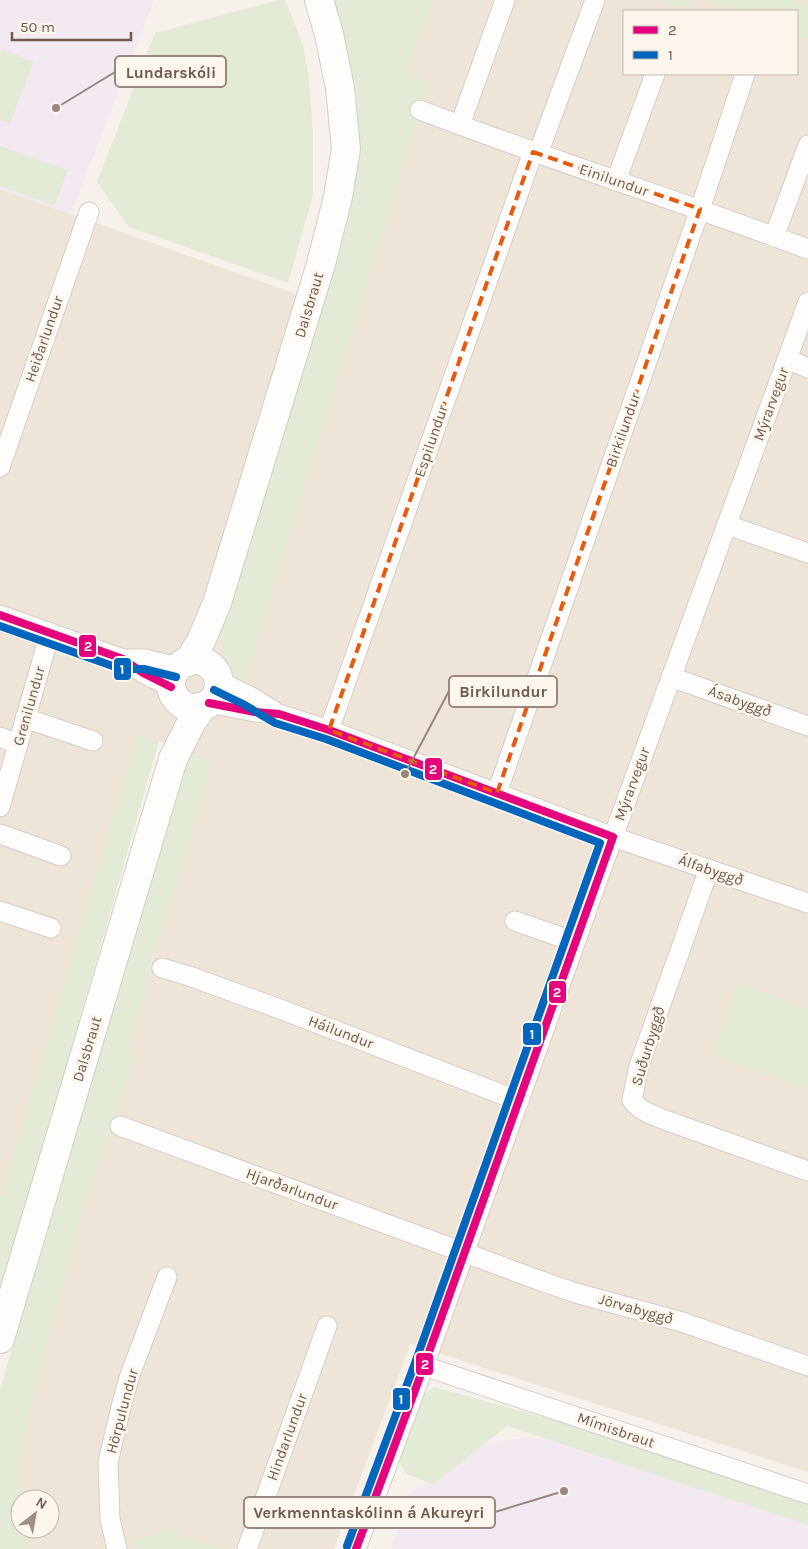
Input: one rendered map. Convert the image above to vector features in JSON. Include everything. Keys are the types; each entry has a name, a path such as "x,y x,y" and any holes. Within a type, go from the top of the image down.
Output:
{"street":[{"name":"Dalsbraut","path":"173,759 178,679 201,640 217,603 321,264 342,178 346,149 340,88 329,34 319,0"},
{"path":"460,125 505,0"},
{"name":"Espilundur","path":"329,730 535,153 595,0"},
{"path":"616,181 656,75"},
{"name":"Birkilundur","path":"497,793 745,75"},
{"name":"Einilundur","path":"420,110 535,153 700,209 808,249"},
{"path":"774,237 808,145"},
{"name":"Heiðarlundur","path":"0,467 89,212"},
{"name":"Mýrarvegur","path":"356,1549 424,1366 575,942 808,302"},
{"path":"787,359 808,368"},
{"path":"726,526 808,553"},
{"name":"Dalsbraut","path":"0,1338 173,759 191,723 211,692 214,662 212,637 217,603"},
{"path":"0,615 123,659 145,659 178,679 188,707 211,692 208,665 201,662 178,679"},
{"name":"Grenilundur","path":"0,807 50,633"},
{"name":"Ásabyggð","path":"672,677 808,726"},
{"name":"Álfabyggð","path":"211,692 255,712 279,714 329,730 613,837 808,903"},
{"path":"25,718 93,741"},
{"path":"0,737 18,744"},
{"path":"0,834 61,856"},
{"name":"Suðurbyggð","path":"709,870 639,1066 632,1100 648,1113 665,1120 808,1170"},
{"path":"0,911 51,928"},
{"path":"515,921 575,942"},
{"name":"Háilundur","path":"162,968 280,1009 519,1101"},
{"name":"Hjarðarlundur","path":"120,1126 464,1253"},
{"name":"Jörvabyggð","path":"464,1253 576,1293 682,1322 808,1366"},
{"name":"Hörpulundur","path":"117,1549 110,1520 108,1462 130,1375 167,1277"},
{"name":"Hindarlundur","path":"247,1549 327,1326"},
{"name":"Mímisbraut","path":"424,1366 808,1494"}],"highlighted area":[{"path":"533,152 700,209 497,793 329,730"}],"shaded area":[{"path":"0,0 154,0 71,214 0,189"},
{"path":"422,0 808,0 808,1472 410,1344 334,1549 28,1549 24,1539 60,1539 60,1489 20,1489 20,1457 39,1373 82,1211 136,1053 127,1050 146,991 153,956 189,843 212,762 182,749 138,734 0,1202 0,189 347,312 394,75"},
{"path":"525,1438 561,1438 808,1522 808,1549 391,1549 410,1495 419,1484 423,1486 425,1481 460,1454 486,1443"}],"green space":[{"path":"278,0 285,0 303,45 309,81 313,134 313,195 288,283 129,227 97,182 155,33"},
{"path":"327,0 435,0 406,72 429,82 247,673 246,683 228,665 223,650 220,624 337,241"},
{"path":"657,0 692,0 687,10"},
{"path":"706,0 792,0 808,6 808,39 798,35 798,10 732,10"},
{"path":"2,49 34,62 10,123 0,119 0,54"},
{"path":"0,146 68,170 54,206 0,186"},
{"path":"138,733 159,741 0,1299 0,1202"},
{"path":"182,749 212,762 189,843 153,956 146,991 128,1050 136,1053 82,1211 39,1373 20,1457 20,1489 10,1489 10,1539 25,1539 28,1549 0,1549 0,1391"},
{"path":"738,983 808,1009 808,1089 712,1054"},
{"path":"434,1387 589,1430 808,1501 808,1525 507,1426 434,1484 408,1475 398,1461 420,1398"},
{"path":"175,1528 182,1537 225,1549 135,1549 132,1541"}],"transit line":[{"name":"2","path":"0,615 123,659 143,673 171,687"},
{"name":"1","path":"0,626 121,669 144,669 176,677"},
{"name":"1","path":"214,690 275,723 326,739 600,843 415,1363 347,1546"},
{"name":"2","path":"209,703 255,712 279,714 329,730 613,837 424,1366 356,1549"}],"place":[{"name":"Lundarskóli","path":"56,108"},
{"name":"Birkilundur","path":"405,774"},
{"name":"Verkmenntaskólinn á Akureyri","path":"564,1491"}]}
